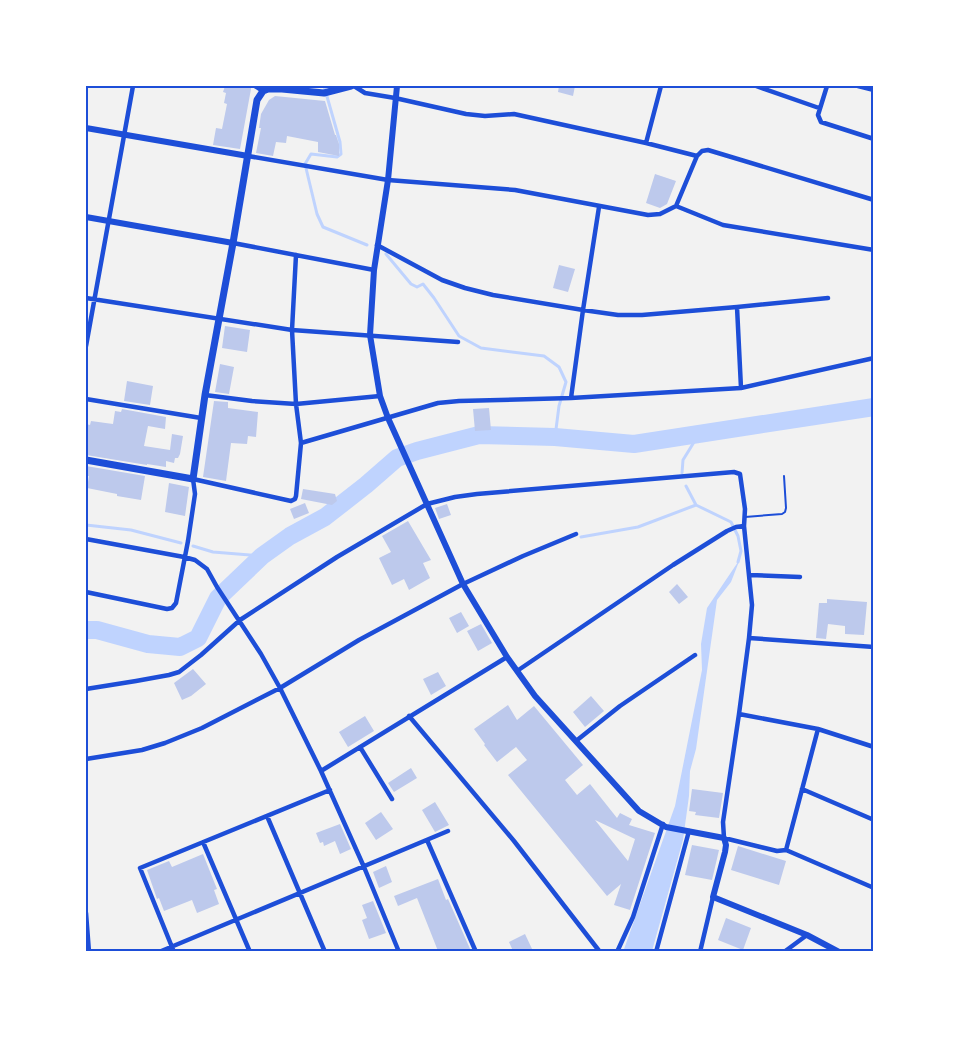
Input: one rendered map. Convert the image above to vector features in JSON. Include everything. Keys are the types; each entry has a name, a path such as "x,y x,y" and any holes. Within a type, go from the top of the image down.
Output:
{"main road":[{"path":"86,460 193,479 201,418 257,100 263,88 324,93 353,86"}],"street":[{"path":"86,346 133,86"},
{"path":"255,86 263,88"},
{"path":"353,86 365,93 466,114 485,116 514,114 697,156"},
{"path":"397,86 388,180 374,270 370,335 380,396 401,450 464,584 507,657 535,696 639,811 664,826 777,851 786,850 873,888"},
{"path":"646,143 661,86"},
{"path":"756,86 819,108"},
{"path":"827,86 819,108 818,115 821,122 873,139"},
{"path":"858,86 873,90"},
{"path":"86,128 388,180 515,190 648,215 660,214 676,206 697,156 702,151 708,150 873,200"},
{"path":"676,206 723,225 873,250"},
{"path":"571,398 599,207"},
{"path":"86,217 374,270"},
{"path":"377,245 442,280 465,288 493,295 618,315 642,315 828,298"},
{"path":"86,592 167,609 172,608 176,603 195,494 193,479 291,501 295,499 301,443 296,404 292,330 296,255"},
{"path":"86,298 292,330 458,342"},
{"path":"737,307 741,388"},
{"path":"301,443 438,403 741,388 873,358"},
{"path":"205,395 296,404 380,396"},
{"path":"86,399 201,418"},
{"path":"86,689 179,672 240,620 337,557 427,504 477,494 735,472 740,474 752,605 723,822 725,852 700,951"},
{"path":"517,672 673,565 727,531 744,526"},
{"path":"86,759 142,750 202,728 280,688 359,640 464,584 576,534"},
{"path":"86,539 184,557 195,560 207,569 280,688 330,790 399,951"},
{"path":"750,575 800,577"},
{"path":"749,638 873,647"},
{"path":"576,741 620,706 694,655"},
{"path":"321,771 507,657"},
{"path":"739,714 818,729 873,747"},
{"path":"409,716 514,841 600,951"},
{"path":"786,850 818,729"},
{"path":"360,747 392,799"},
{"path":"802,789 873,820"},
{"path":"173,949 140,868 330,790"},
{"path":"267,816 324,951"},
{"path":"617,951 633,917 664,826"},
{"path":"159,951 173,949 236,920 448,831"},
{"path":"656,951 688,831"},
{"path":"427,840 476,951"},
{"path":"203,842 250,951"},
{"path":"713,897 807,935 839,951"},
{"path":"86,913 89,951"},
{"path":"784,951 807,935"}],"lane":[{"path":"745,517 785,512 784,476"}],"water":[{"path":"740,559 731,582 717,600 696,749 690,771 683,840 652,951 623,952 675,806 702,670 701,644 707,608"}],"building":[{"path":"225,86 251,86 240,149 213,145 216,128 222,129 227,104 224,103"},
{"path":"559,86 575,86 573,96 558,92"},
{"path":"275,96 325,101 339,144 339,156 318,152 318,142 287,136 286,143 276,142 273,156 256,153 261,114 269,100"},
{"path":"655,174 676,181 667,204 660,208 646,203"},
{"path":"559,265 575,269 568,292 553,288"},
{"path":"225,326 250,330 247,352 222,348"},
{"path":"220,364 234,367 229,394 215,392"},
{"path":"127,381 153,386 150,405 124,401"},
{"path":"214,401 228,402 228,408 258,412 256,437 248,436 247,444 231,443 226,481 203,477"},
{"path":"489,408 491,430 475,431 473,409"},
{"path":"122,409 166,417 165,429 148,426 144,446 170,450 172,434 183,436 180,454 178,458 175,458 174,463 166,461 166,467 86,455 86,424 90,425 91,421 113,424 115,411 121,412"},
{"path":"86,466 145,476 141,500 87,488 89,476 86,476"},
{"path":"169,483 189,487 185,516 165,512"},
{"path":"303,489 335,494 337,501 332,505 301,499"},
{"path":"305,503 309,513 294,519 290,509"},
{"path":"447,504 451,515 439,519 435,508"},
{"path":"408,521 431,560 423,563 430,578 409,590 404,579 392,585 379,558 391,552 382,536"},
{"path":"677,584 688,597 679,604 669,592"},
{"path":"827,599 867,602 864,635 845,634 845,626 828,624 826,639 816,638 819,603 827,603"},
{"path":"461,612 469,626 457,633 449,618"},
{"path":"481,624 492,643 478,651 467,631"},
{"path":"193,669 206,684 182,700 174,683"},
{"path":"438,672 446,686 431,695 423,679"},
{"path":"591,696 604,711 585,727 573,712"},
{"path":"508,705 517,720 534,706 583,765 565,780 577,795 590,784 617,818 620,813 632,819 629,825 655,833 630,910 614,905 621,884 607,896 508,775 527,760 516,747 497,762 474,729","holes":["595,820 635,839 628,861"]},
{"path":"365,716 374,731 348,747 339,732"},
{"path":"411,768 417,778 394,792 388,783"},
{"path":"692,789 723,793 719,818 695,815 696,812 689,811"},
{"path":"435,802 449,825 435,832 422,810"},
{"path":"381,812 393,829 376,840 365,823"},
{"path":"340,824 351,849 340,854 335,841 324,846 323,842 320,843 316,833"},
{"path":"692,845 719,850 712,880 685,875"},
{"path":"738,846 786,861 779,885 731,870"},
{"path":"203,854 217,889 214,890 219,904 197,913 192,900 164,911 159,898 157,899 147,870 169,861 172,867"},
{"path":"386,866 392,882 379,888 373,872"},
{"path":"438,879 471,951 438,951 417,898 398,906 394,896"},
{"path":"373,901 386,933 369,939 362,920 367,918 362,905"},
{"path":"726,918 751,928 743,950 718,940"},
{"path":"525,934 533,951 513,951 509,942"}],"waterway":[{"path":"324,86 340,142 341,154 337,157 311,154 305,164 317,214 323,227 367,245"},
{"path":"386,254 411,284 417,287 423,284 459,336 481,348 544,356 559,367 566,382 559,406 555,437"},
{"path":"86,630 97,630 148,644 180,647 198,638 218,598 262,556 290,536 325,517 397,458 417,451 479,435 555,437 634,444 874,407"},
{"path":"682,473 683,460 699,434"},
{"path":"686,486 696,505 731,522 738,536 741,551 738,562"},
{"path":"581,537 638,527 696,505"},
{"path":"86,525 131,530 181,543"},
{"path":"193,546 213,552 262,556"}]}
